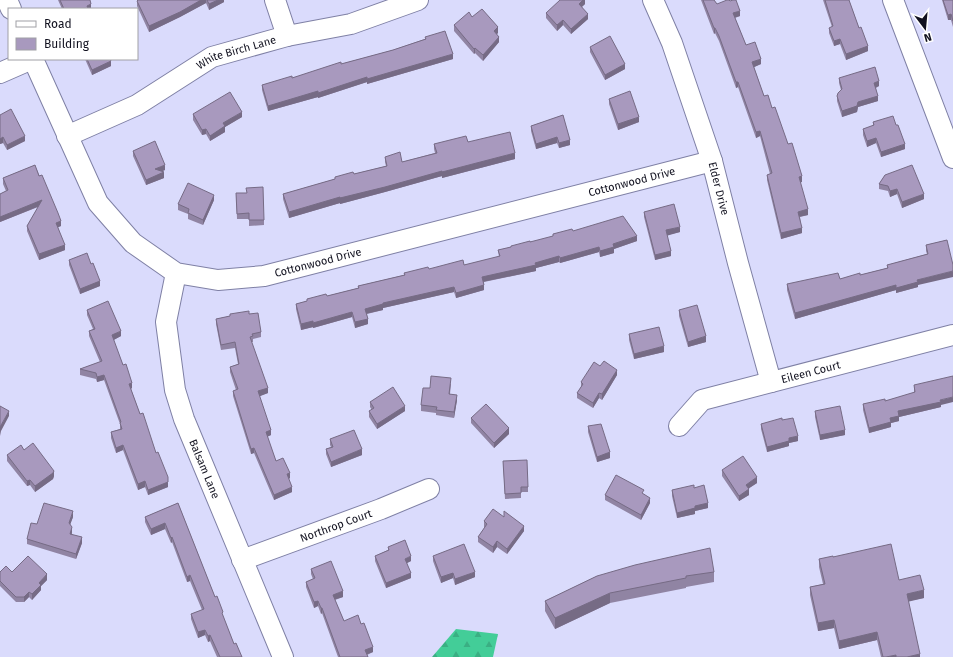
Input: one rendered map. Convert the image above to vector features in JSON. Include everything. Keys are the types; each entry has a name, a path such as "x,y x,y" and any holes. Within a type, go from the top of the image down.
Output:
{"street":[{"path":"274,0 287,36"},
{"name":"White Birch Lane","path":"67,136 137,105 212,57 287,36 351,24 418,0"},
{"name":"Elder Drive","path":"654,0 672,43 712,161 771,382"},
{"path":"894,0 953,158"},
{"path":"0,73 30,60"},
{"name":"Cottonwood Drive","path":"32,60 98,203 133,243 176,273 218,280 264,276 712,161"},
{"name":"Balsam Lane","path":"176,273 166,322 175,390 184,419 283,657"},
{"name":"Eileen Court","path":"679,426 702,400 953,335"},
{"name":"Northrop Court","path":"242,560 381,509 429,489"}],"green space":[{"path":"456,629 498,634 493,657 432,657"}],"building":[{"path":"60,0 90,0 91,4 87,6 88,8 64,8"},
{"path":"201,0 180,12 149,26 137,1"},
{"path":"207,0 218,0 209,4"},
{"path":"560,0 583,0 579,4 588,14 571,29 563,20 557,25 546,13"},
{"path":"703,0 714,0 717,4 727,0 736,0 740,11 733,13 746,45 755,42 761,59 752,62 764,96 768,95 772,108 775,107 788,144 792,143 802,176 799,177 808,209 798,212 802,228 781,233 767,175 772,173 760,131 756,132 738,82 736,82 719,36 714,28"},
{"path":"825,0 849,0 859,28 861,27 868,46 846,54 840,39 834,41 829,28 833,26"},
{"path":"943,0 953,0 953,21 951,14 948,15"},
{"path":"482,9 498,27 494,31 499,37 483,55 475,48 474,49 454,25 469,12 472,17"},
{"path":"445,31 453,54 268,106 262,85 292,76 292,78 341,62 341,64 393,50 426,39 425,37"},
{"path":"610,36 625,64 605,75 590,47"},
{"path":"87,60 110,60 111,61 92,70"},
{"path":"875,67 879,81 874,83 878,96 858,102 857,106 842,111 837,96 842,89 839,78"},
{"path":"630,91 639,117 618,124 609,99"},
{"path":"230,92 242,112 223,123 225,126 210,136 206,129 202,130 193,114"},
{"path":"11,109 25,136 7,145 3,137 0,139 0,115"},
{"path":"563,115 570,140 559,143 557,137 536,144 531,126"},
{"path":"893,116 905,144 881,152 876,138 867,141 863,129 874,125 873,122"},
{"path":"510,132 515,153 385,187 340,197 289,212 283,194 335,179 335,177 353,172 354,174 387,166 385,157 400,152 402,162 437,153 434,144 466,136 468,142"},
{"path":"155,141 165,165 155,169 164,172 146,180 133,151"},
{"path":"35,165 39,176 42,175 61,221 56,223 65,245 39,254 27,226 42,200 0,217 0,194 8,190 3,178"},
{"path":"912,165 924,194 902,202 897,189 890,191 888,186 879,184 885,175"},
{"path":"188,183 214,195 203,220 188,213 189,209 178,204"},
{"path":"263,187 264,220 249,220 249,213 237,214 236,193 247,193 246,188"},
{"path":"674,204 680,227 666,230 671,251 655,255 644,212"},
{"path":"623,216 637,236 613,244 614,247 600,251 599,247 560,258 559,256 535,263 536,265 482,277 484,285 456,293 454,287 383,303 365,309 368,319 355,322 352,312 313,323 313,321 301,324 296,304 307,301 307,299 326,294 327,296 359,288 358,286 405,275 404,273 428,267 429,269 463,260 464,265 500,256 498,250 553,236 553,234 572,229 573,231"},
{"path":"947,240 953,271 917,280 918,282 896,288 896,285 795,313 787,284 838,273 840,279 860,273 860,275 888,268 887,265 928,254 926,245"},
{"path":"87,253 91,264 93,263 100,281 80,289 69,260"},
{"path":"108,301 121,331 112,335 123,365 126,364 132,383 129,384 140,414 143,413 156,453 158,452 168,477 168,482 148,490 145,481 138,484 123,445 116,448 111,432 122,429 121,422 104,375 97,377 96,373 80,369 102,361 89,331 95,329 87,310"},
{"path":"697,305 706,336 688,342 679,310"},
{"path":"249,311 249,314 258,313 261,332 252,334 253,336 250,337 268,388 258,391 271,430 266,432 276,461 283,458 290,473 287,474 292,487 274,495 254,448 251,449 233,391 238,389 230,367 239,364 235,342 221,345 216,319 230,316 230,314"},
{"path":"659,327 664,346 634,354 629,334"},
{"path":"604,361 617,370 602,394 599,393 593,403 577,393 583,384 581,382 594,362 600,366"},
{"path":"431,376 451,378 449,394 457,395 454,412 436,410 437,407 421,405 423,388 430,388"},
{"path":"953,376 953,397 940,400 941,402 898,411 899,416 890,418 891,422 869,428 863,404 885,399 885,401 915,392 914,385"},
{"path":"393,387 405,406 377,424 369,411 374,408 370,402"},
{"path":"486,404 509,428 494,443 471,418"},
{"path":"0,406 9,411 0,427"},
{"path":"840,406 845,430 820,435 815,411"},
{"path":"782,418 782,420 793,418 798,436 789,438 789,441 767,447 761,424"},
{"path":"601,424 610,452 597,457 588,426"},
{"path":"354,430 362,449 331,462 326,449 333,447 330,439"},
{"path":"33,443 54,471 35,486 30,480 27,481 7,455 21,445 24,450"},
{"path":"743,456 757,477 746,485 749,489 739,496 722,470"},
{"path":"527,460 528,487 521,487 521,493 505,494 503,461"},
{"path":"616,475 644,490 642,493 650,498 641,515 605,495"},
{"path":"694,485 694,488 704,485 708,503 677,513 672,490"},
{"path":"44,503 73,511 69,523 72,527 70,534 82,537 76,554 27,539 31,523 37,524"},
{"path":"178,503 215,597 217,596 234,644 236,643 242,657 220,657 210,635 208,636 205,630 198,632 191,614 204,609 190,575 187,577 172,537 171,538 165,523 151,529 145,517"},
{"path":"493,509 504,517 504,511 524,526 507,549 497,541 493,547 478,537 487,524 484,521"},
{"path":"405,540 411,556 405,559 411,573 386,583 375,556 389,550 388,547"},
{"path":"464,544 475,572 455,579 453,573 441,577 433,556"},
{"path":"891,544 899,580 920,575 924,590 907,594 920,654 907,657 896,657 896,655 883,657 877,632 839,641 834,620 818,623 810,587 825,584 819,559"},
{"path":"710,548 714,572 686,576 686,578 610,593 555,618 545,601 597,576 635,565"},
{"path":"28,556 47,574 39,583 41,585 32,594 29,592 24,597 16,597 0,581 0,572 6,566 12,572"},
{"path":"331,561 343,591 333,595 344,621 358,615 361,624 364,623 373,647 365,650 368,657 340,657 322,608 318,601 314,602 306,582 315,578 311,569"}]}
